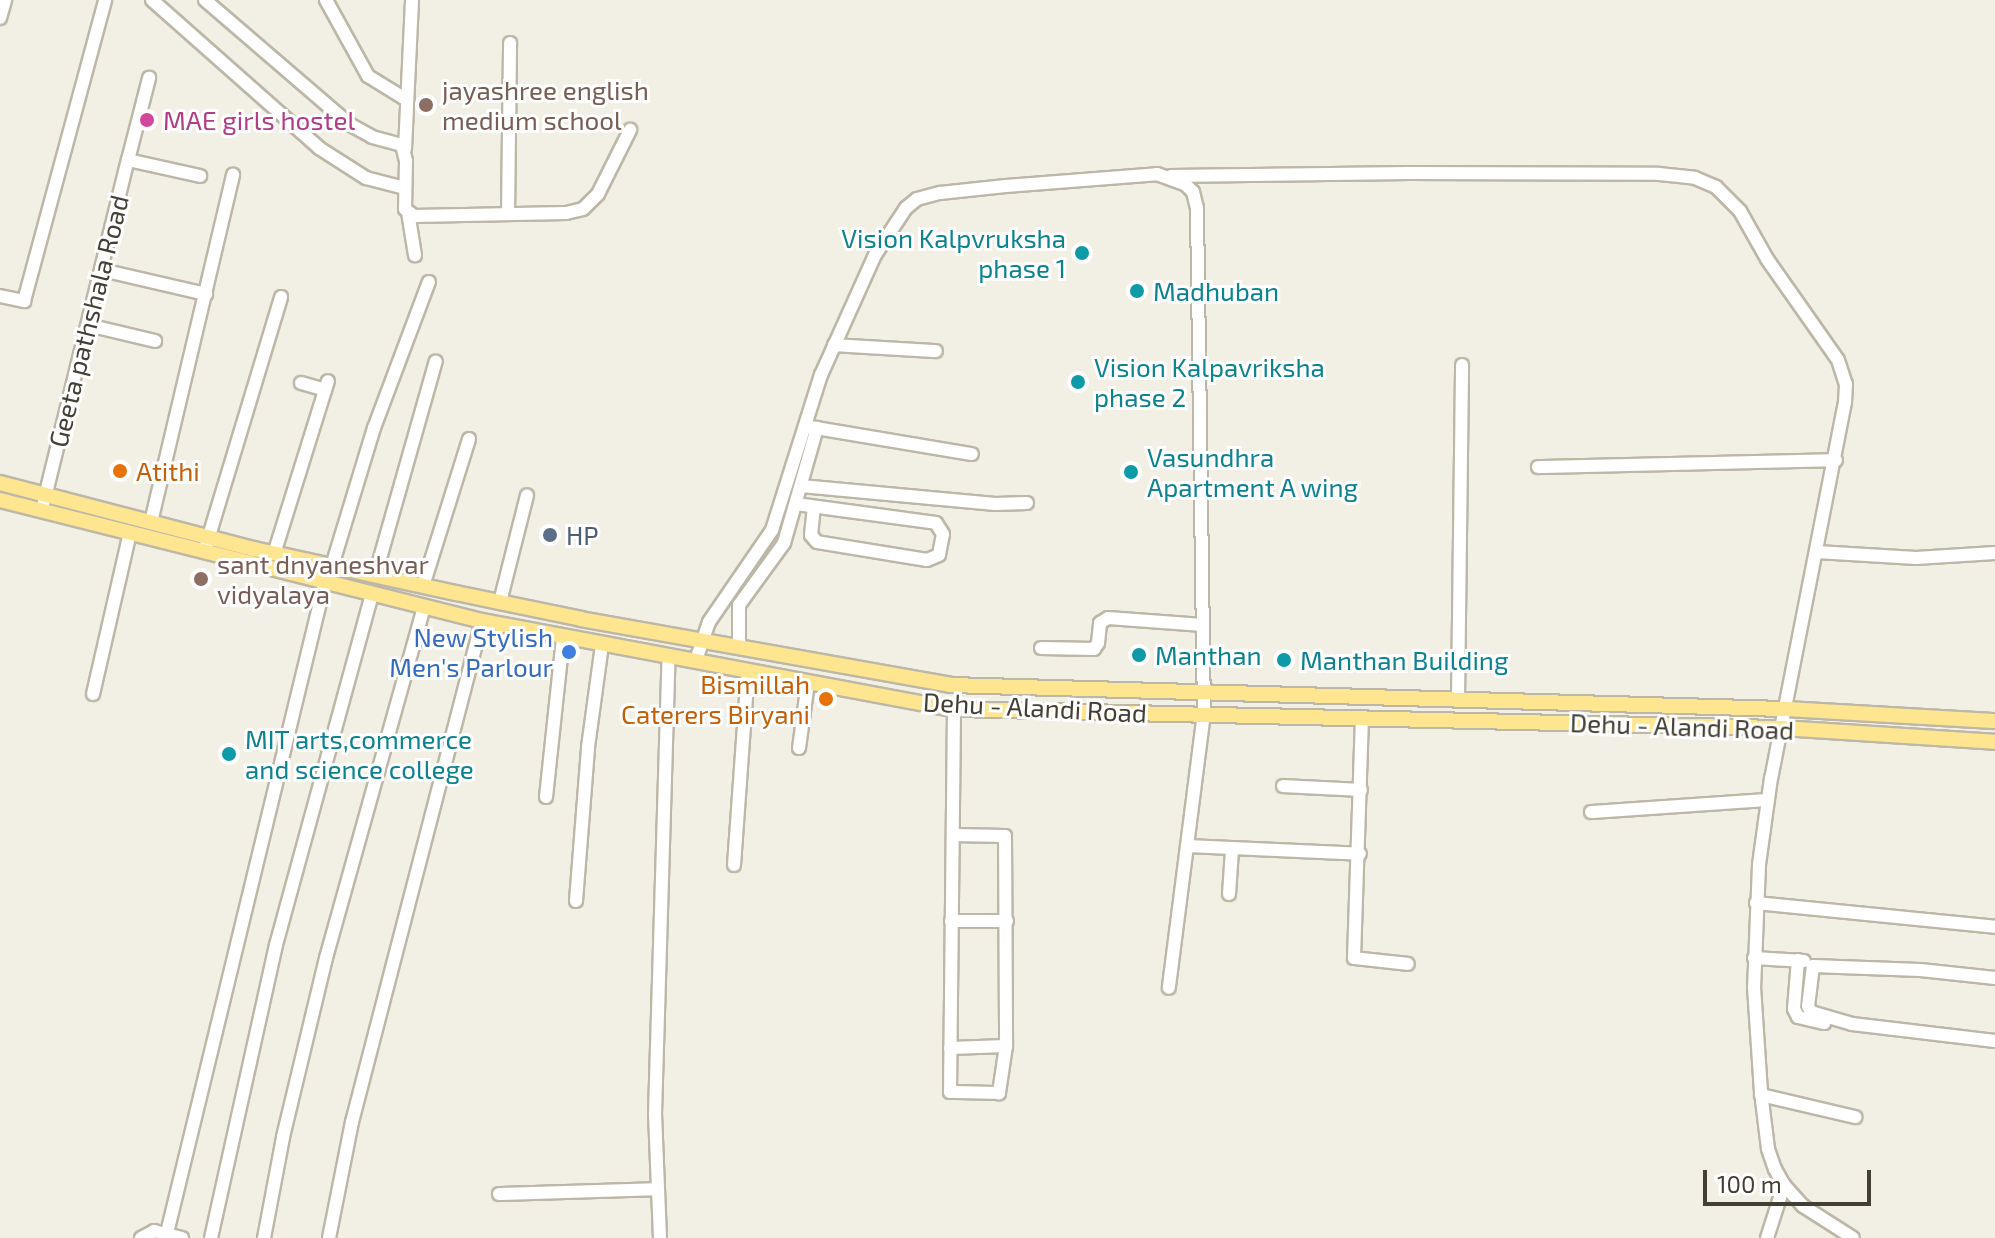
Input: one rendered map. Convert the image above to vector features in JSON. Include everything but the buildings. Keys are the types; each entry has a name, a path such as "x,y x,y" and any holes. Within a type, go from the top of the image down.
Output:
{"main road":[{"name":"Dehu - Alandi Road","path":"3,484 151,522 206,545 325,582 482,621 954,709 1781,728 1995,742"},
{"name":"Dehu - Alandi Road","path":"0,502 130,533 274,554 500,602 950,685 1785,709 1995,721"}],"street":[{"path":"0,18 5,0"},
{"path":"0,296 24,301 105,0"},
{"path":"152,0 319,148 366,178 405,188"},
{"path":"205,0 349,124 372,137 398,142 405,149"},
{"path":"326,0 368,76 407,100"},
{"path":"412,0 405,188 415,255"},
{"path":"508,214 510,43"},
{"path":"128,160 149,78"},
{"path":"408,212 414,216 566,213 588,206 598,194 630,130"},
{"name":"Geeta pathshala Road","path":"42,512 128,160 200,176"},
{"path":"696,660 701,640 723,600 766,544 810,427 834,345 875,255 892,226 917,199 993,187 1157,174 1659,174 1695,178 1716,187 1740,211 1767,259 1838,360 1846,384 1836,460 1768,800 1756,903 1754,958 1761,1095 1768,1149 1784,1185 1803,1206 1845,1236"},
{"path":"151,522 233,175"},
{"path":"1169,988 1204,713 1197,208 1193,192 1171,176"},
{"path":"102,270 206,294"},
{"path":"332,566 374,428 429,282"},
{"path":"206,545 281,297"},
{"path":"88,325 155,341"},
{"path":"834,345 936,351"},
{"path":"375,576 436,361"},
{"path":"1458,699 1462,365"},
{"path":"274,554 326,385 301,383"},
{"path":"810,427 972,454"},
{"path":"739,647 739,605 784,543 801,486 810,427"},
{"path":"423,586 469,439"},
{"path":"1538,467 1836,460"},
{"path":"0,502 3,484"},
{"path":"801,486 995,504 1027,503"},
{"path":"500,602 527,495"},
{"path":"796,504 936,523 943,534 939,555 927,560 817,542 811,535 814,507"},
{"path":"93,694 130,533"},
{"path":"1817,552 1916,558 1995,553"},
{"path":"167,1233 325,582"},
{"path":"211,1238 276,945 372,594"},
{"path":"264,1238 283,1137 326,958 424,607"},
{"path":"1041,648 1094,649 1098,643 1100,623 1108,618 1203,625"},
{"path":"329,1238 352,1122 482,621"},
{"path":"546,797 563,637"},
{"path":"576,901 588,747 602,645"},
{"path":"660,1238 655,1114 669,655"},
{"path":"734,865 748,671"},
{"path":"799,748 808,682"},
{"path":"953,835 1005,836 1006,1046 999,1093 950,1092 954,709"},
{"path":"1362,717 1360,854 1354,958 1408,964"},
{"path":"1283,786 1361,790"},
{"path":"1591,812 1768,800"},
{"path":"1187,846 1360,854"},
{"path":"1229,894 1232,850"},
{"path":"1756,903 1995,927"},
{"path":"951,921 1007,921"},
{"path":"1754,958 1801,960 1794,1009 1798,1017 1843,1026 1852,1024"},
{"path":"1995,978 1920,970 1813,966 1808,1006 1811,1012 1852,1024 1995,1041"},
{"path":"950,1048 1006,1046"},
{"path":"1761,1095 1855,1117"},
{"path":"1767,1238 1784,1185"},
{"path":"499,1194 656,1189"},
{"path":"141,1238 154,1231 182,1238"}],"place":[{"name":"jayashree english medium school","path":"426,105"},
{"name":"MAE girls hostel","path":"147,120"},
{"name":"Vision Kalpvruksha phase 1","path":"1082,253"},
{"name":"Madhuban","path":"1137,291"},
{"name":"Vision Kalpavriksha phase 2","path":"1078,382"},
{"name":"Atithi","path":"120,471"},
{"name":"Vasundhra Apartment A wing","path":"1131,472"},
{"name":"HP","path":"550,535"},
{"name":"sant dnyaneshvar vidyalaya","path":"201,579"},
{"name":"New Stylish Men's Parlour","path":"569,652"},
{"name":"Manthan","path":"1139,655"},
{"name":"Manthan Building","path":"1284,660"},
{"name":"Bismillah Caterers Biryani","path":"826,699"},
{"name":"MIT arts,commerce and science college","path":"229,754"}]}
